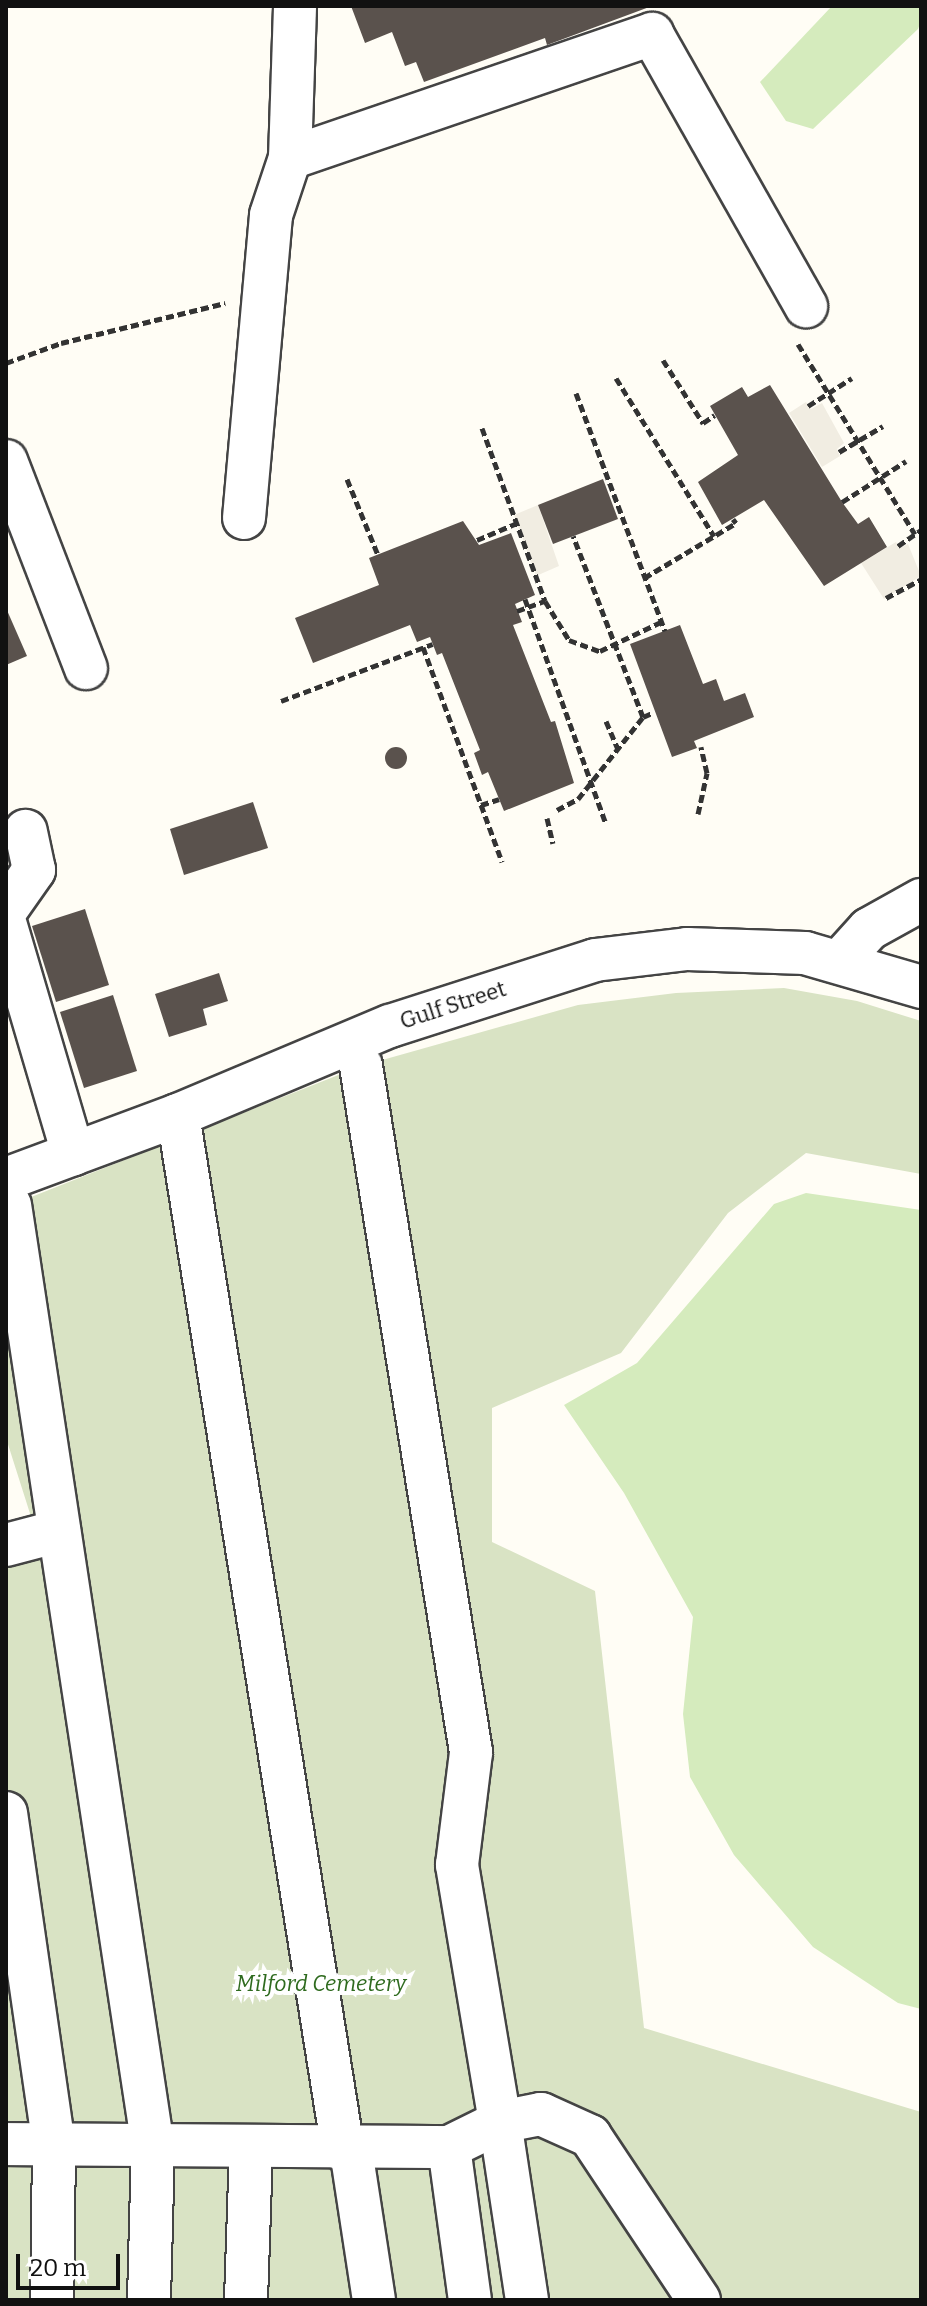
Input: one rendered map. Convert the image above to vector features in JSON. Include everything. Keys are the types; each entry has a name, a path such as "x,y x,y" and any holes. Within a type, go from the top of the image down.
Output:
{"street":[{"path":"244,518 271,215 290,158 295,6"},
{"path":"290,158 652,34 802,324"},
{"path":"6,461 86,668"},
{"path":"6,910 34,870 26,831"},
{"path":"840,961 869,929 921,900"},
{"path":"6,926 73,1154"},
{"name":"Gulf Street","path":"8,1192 73,1154 178,1115 390,1026 595,960 687,949 805,953 921,987"},
{"path":"361,1066 471,1752 457,1865 527,2300"},
{"path":"178,1115 374,2300"},
{"path":"8,1192 153,2147 149,2300"},
{"path":"6,1545 59,1531"},
{"path":"6,1813 54,2145 52,2300"},
{"path":"6,2144 347,2150 449,2147 500,2122 541,2114 590,2136 699,2300"},
{"path":"449,2147 470,2300"},
{"path":"246,2300 251,2149"},
{"path":"345,2300 347,2150"}],"path":[{"path":"6,363 181,312 262,300"},
{"path":"802,324 828,393 915,534"},
{"path":"663,360 703,423 715,415"},
{"path":"616,378 714,536"},
{"path":"808,406 852,378"},
{"path":"576,393 665,631"},
{"path":"839,452 883,426"},
{"path":"482,428 545,601 569,640 600,651 661,622"},
{"path":"842,502 906,461"},
{"path":"347,479 378,555"},
{"path":"644,578 736,523 733,519"},
{"path":"477,540 517,523"},
{"path":"898,546 921,530"},
{"path":"573,536 643,717"},
{"path":"886,598 921,579"},
{"path":"525,599 606,824"},
{"path":"517,611 545,601"},
{"path":"281,701 433,644"},
{"path":"423,647 502,862"},
{"path":"557,810 578,799 643,717 652,713"},
{"path":"606,721 618,749"},
{"path":"698,814 707,773 701,747"},
{"path":"481,805 499,799"},
{"path":"547,818 553,843"}],"green space":[{"path":"832,6 921,6 921,21 918,29 813,129 786,121 760,82"},
{"name":"Milford Cemetery","path":"784,988 857,1001 921,1021 921,1174 806,1153 728,1213 621,1353 492,1408 492,1542 595,1591 644,2028 921,2112 921,2300 6,2300 6,1551 40,1545 6,1438 6,1207 361,1066 578,1005 676,993"},
{"path":"806,1193 921,1210 921,2009 898,2003 813,1947 734,1855 690,1777 683,1714 693,1617 624,1493 564,1405 637,1363 774,1204"}],"shaded area":[{"path":"806,402 811,409 822,403 844,443 837,449 840,456 822,467 789,413"},
{"path":"538,505 559,566 536,576 514,515"},
{"path":"896,542 900,548 908,544 921,576 884,599 861,563"}],"building":[{"path":"351,6 652,6 547,45 545,38 424,82 416,62 405,66 392,32 365,43"},
{"path":"770,385 842,502 858,524 869,517 887,547 824,586 764,500 722,525 698,482 738,455 710,406 742,387 748,397"},
{"path":"603,479 618,519 553,544 538,505"},
{"path":"463,521 479,545 511,533 535,595 515,604 522,622 513,625 551,722 555,721 574,783 504,811 488,772 482,775 474,753 480,750 442,653 437,655 430,637 417,642 410,625 313,663 295,618 379,585 369,558"},
{"path":"6,608 27,656 6,665"},
{"path":"680,625 703,684 716,679 724,701 745,693 754,717 694,741 697,748 672,757 630,644"},
{"path":"396,747 404,750 407,758 404,766 396,769 388,766 385,758 388,750"},
{"path":"253,802 268,848 184,875 170,829"},
{"path":"85,909 109,985 56,1002 32,926"},
{"path":"219,973 228,1001 203,1009 207,1025 169,1037 155,994"},
{"path":"113,995 137,1071 84,1088 60,1012"}]}
